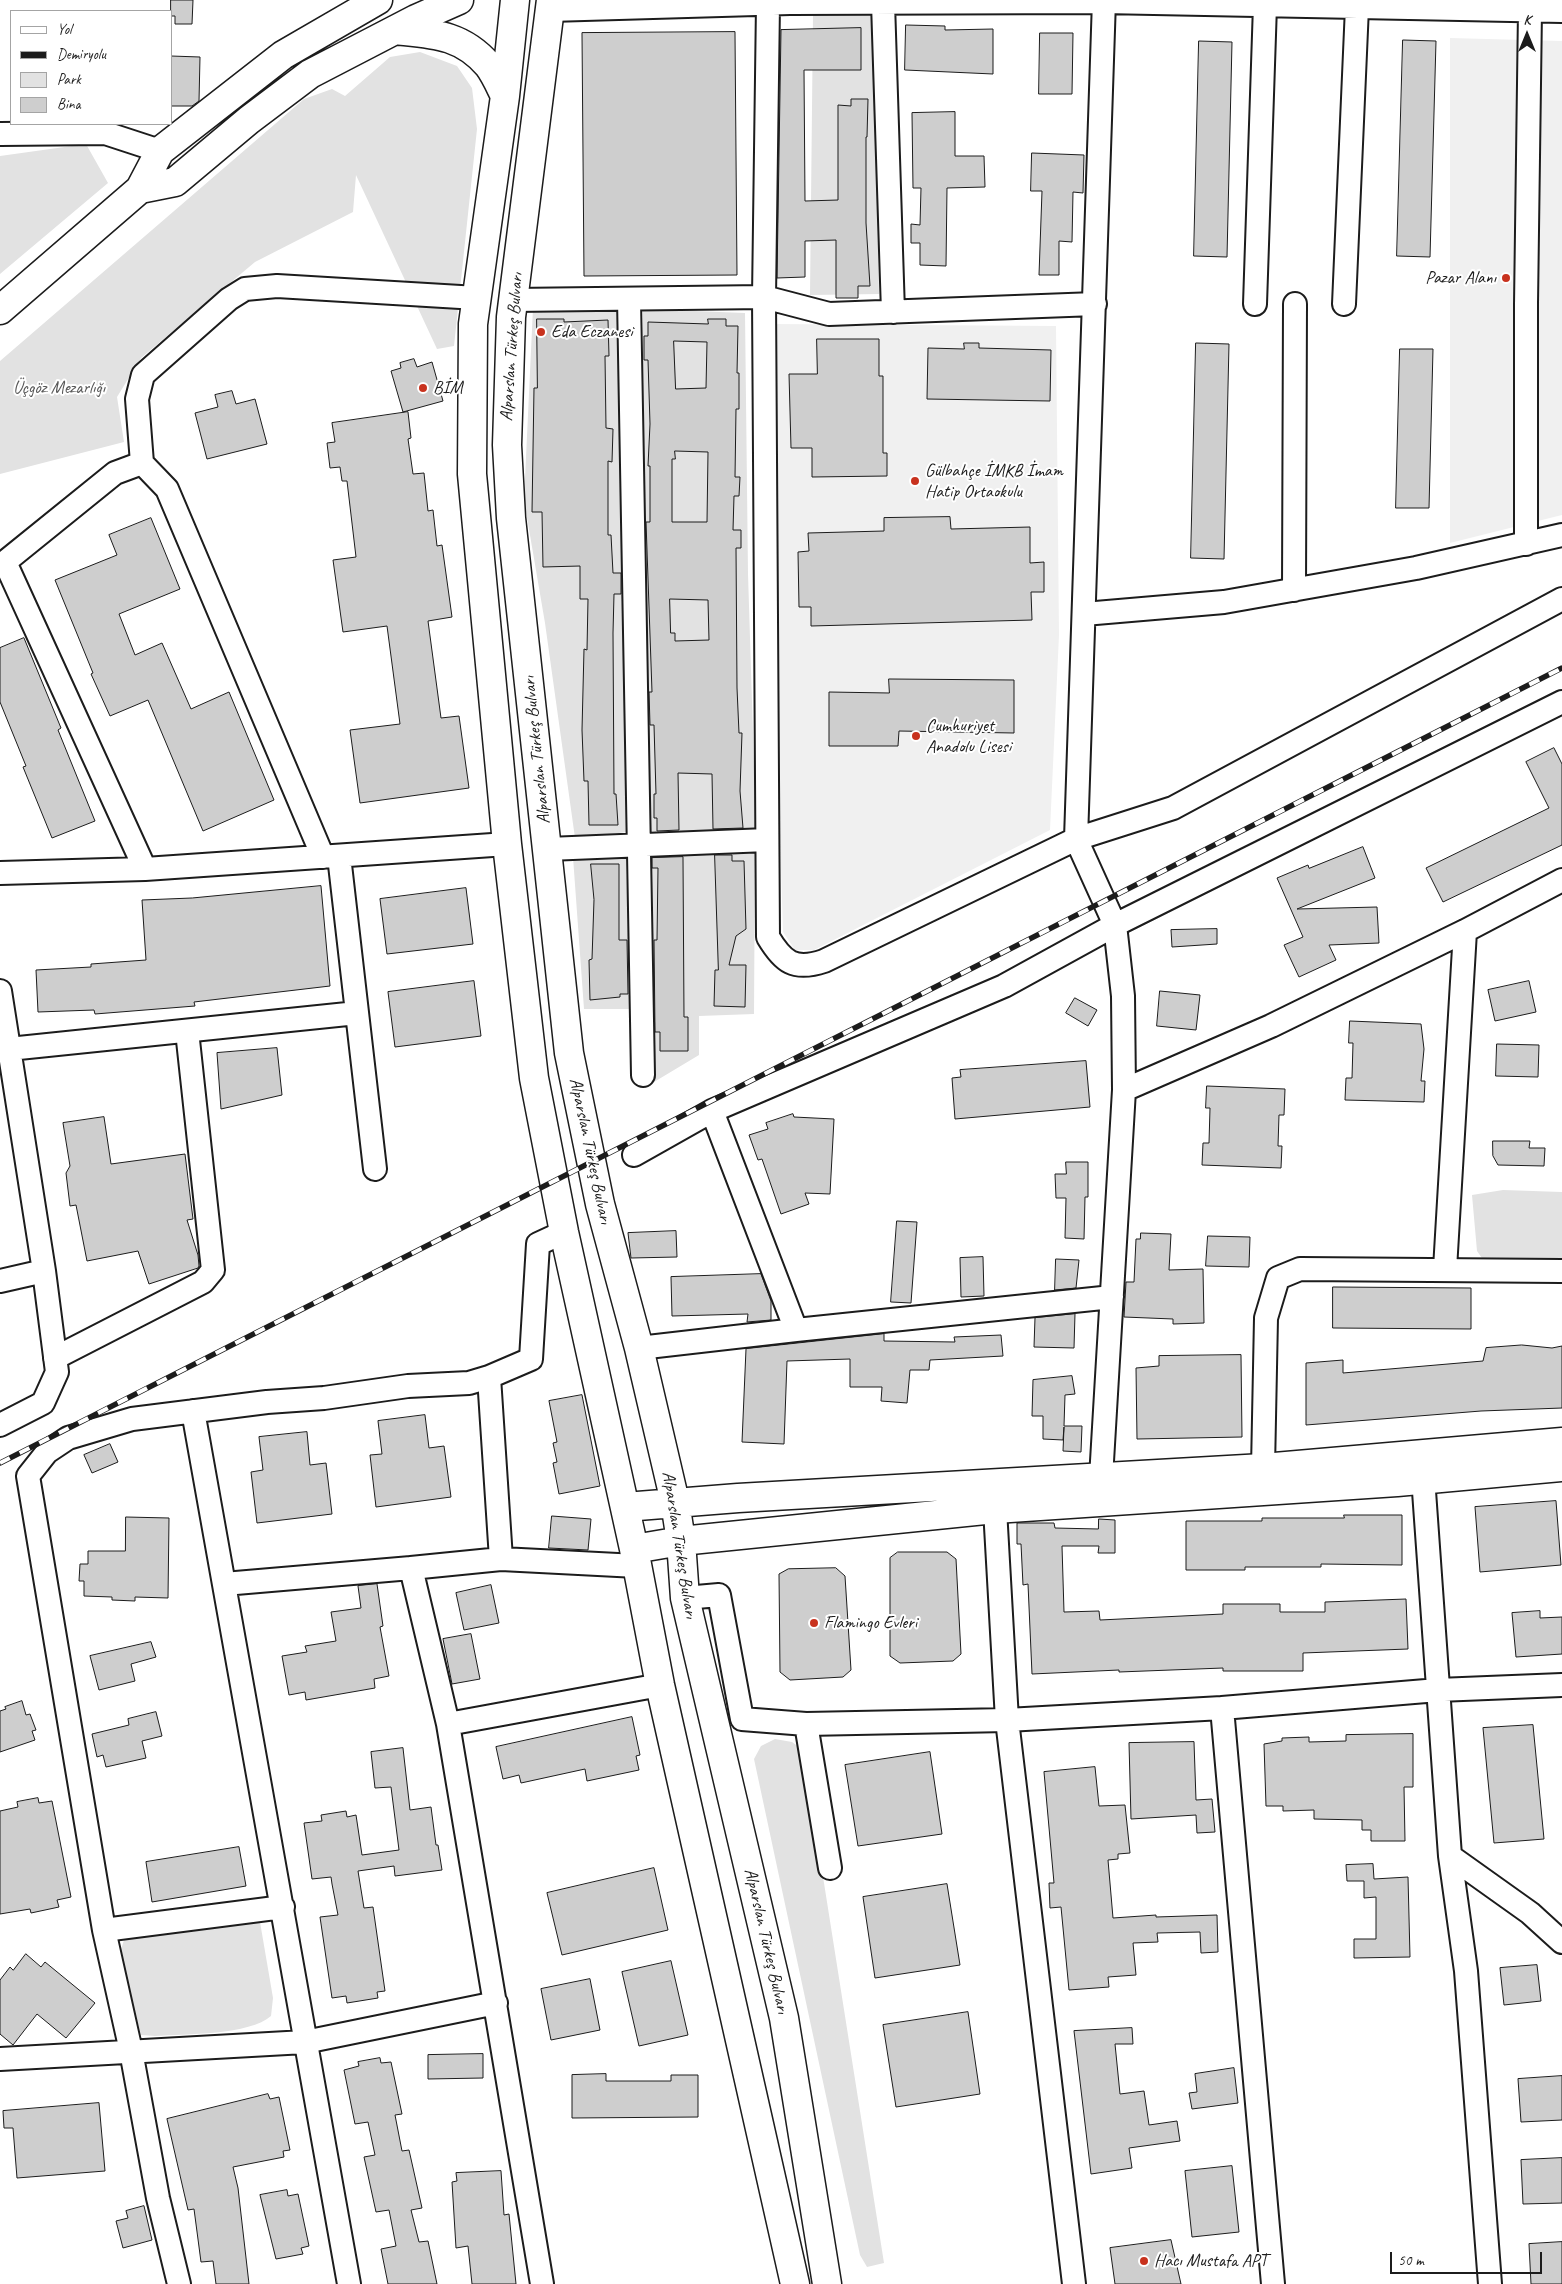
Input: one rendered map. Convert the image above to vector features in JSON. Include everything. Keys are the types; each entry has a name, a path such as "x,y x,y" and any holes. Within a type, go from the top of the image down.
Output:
{"main road":[{"path":"0,310 140,189 160,151 283,55 378,0"},
{"path":"140,189 175,182 249,120 310,74 459,0"},
{"name":"Alparslan Türkeş Bulvarı","path":"515,0 505,96 473,324 472,474 507,844 534,1078 564,1232 636,1557 660,1685 795,2284"},
{"name":"Alparslan Türkeş Bulvarı","path":"551,5 513,300 507,445 511,509 569,1052 600,1204 639,1348 675,1502 681,1541 685,1598 784,2018 827,2284"},
{"path":"396,30 439,34 465,44 488,66 505,96"},
{"path":"636,1557 681,1541 1422,1467 1562,1442"},
{"path":"624,1507 675,1502 1263,1468 1562,1467"}],"street":[{"path":"1101,1478 1124,1090 1123,996 1115,924 1076,839 1104,1"},
{"path":"551,5 1104,1 1562,11"},
{"path":"882,3 893,312"},
{"path":"768,4 764,297 768,938 779,955 792,963 809,966 824,961 1076,839 1173,808 1562,599"},
{"path":"1255,304 1265,5"},
{"path":"1344,304 1357,7"},
{"path":"1526,544 1526,304 1530,10"},
{"path":"0,134 105,133 160,151"},
{"path":"375,1169 357,1014 331,856 167,489 142,463 137,400 143,375 230,299 245,290 277,286 477,298"},
{"path":"513,300 764,297 829,314 1095,304"},
{"path":"629,299 643,1075"},
{"path":"1294,590 1295,304"},
{"path":"142,463 115,473 3,563 145,869"},
{"path":"1084,614 1224,602 1416,568 1562,536"},
{"path":"634,1155 712,1111 1004,986 1115,924 1562,702"},
{"path":"548,849 767,840"},
{"path":"0,873 145,869 507,844"},
{"path":"1124,1090 1271,1026 1465,931 1562,880"},
{"path":"1445,1269 1465,931"},
{"path":"0,991 44,1271 57,1372 43,1403 0,1425"},
{"path":"9,1050 357,1014"},
{"path":"55,1358 203,1282 213,1270 187,1031"},
{"path":"712,1111 796,1330"},
{"path":"179,2284 158,2198 131,2051 104,1930 28,1476 47,1452 68,1438 132,1419 267,1402 324,1398 408,1386 469,1383 489,1377 531,1359 538,1244 564,1232"},
{"path":"1263,1468 1266,1318 1278,1278 1300,1269 1562,1271"},
{"path":"0,1281 44,1271"},
{"path":"639,1348 1112,1297"},
{"path":"489,1377 501,1559"},
{"path":"194,1411 349,2284"},
{"path":"1422,1467 1450,1856 1466,1971 1490,2284"},
{"path":"995,1509 1007,1720 1074,2284"},
{"path":"224,1584 501,1559 636,1557"},
{"path":"411,1568 448,1724 542,2284"},
{"path":"685,1598 719,1594 742,1720 806,1724 1007,1720 1222,1708 1438,1690 1562,1685"},
{"path":"448,1724 660,1685"},
{"path":"1222,1708 1273,2284"},
{"path":"806,1724 830,1868"},
{"path":"1450,1856 1530,1913 1562,1942"},
{"path":"104,1930 283,1907"},
{"path":"0,2059 305,2042 496,2003"}],"shaded area":[{"name":"Pazar Alanı","path":"1450,38 1562,41 1562,515 1450,543"},
{"path":"772,324 1056,326 1059,635 1050,830 814,950 795,950 783,932 774,641"}],"green space":[{"path":"813,15 873,15 879,294 810,295"},
{"name":"Üçgöz Mezarlığı","path":"420,52 457,66 472,88 477,129 454,346 437,349 356,175 353,212 255,262 141,358 117,397 124,442 0,474 0,361 304,99 332,89 345,96 390,57"},
{"path":"86,144 108,183 0,274 0,156"},
{"path":"533,308 617,311 627,832 575,838 545,623 524,500"},
{"path":"643,309 745,313 748,574 756,830 648,837 643,629"},
{"path":"755,844 754,1014 699,1016 699,1055 654,1082 643,849"},
{"path":"626,855 630,1009 584,1009 573,857"},
{"path":"1503,1190 1562,1192 1562,1260 1484,1261 1477,1251 1472,1195"},
{"path":"775,1739 792,1742 803,1750 884,2263 867,2267 860,2255 754,1759 761,1746"},
{"path":"253,1918 260,1922 273,1998 271,2016 248,2027 233,2030 183,2035 141,2035 120,1953 124,1940 130,1937"}],"building":[{"path":"171,0 193,0 192,24 175,24 175,16 172,16"},
{"path":"906,25 945,26 945,30 993,29 993,74 905,70"},
{"path":"861,28 861,70 804,70 805,201 838,200 838,105 851,106 851,99 868,99 866,223 870,286 858,286 858,298 836,298 836,240 805,241 805,277 777,278 781,30"},
{"path":"735,32 737,275 584,276 582,33"},
{"path":"1040,33 1073,33 1072,94 1039,94"},
{"path":"1403,40 1436,41 1430,257 1397,256"},
{"path":"1199,41 1232,42 1227,257 1194,256"},
{"path":"172,56 200,57 199,101 192,106 172,106"},
{"path":"955,112 955,156 984,156 985,187 947,188 946,266 920,265 920,243 911,243 911,224 920,225 921,188 913,188 912,113"},
{"path":"1032,153 1084,155 1083,193 1073,192 1072,242 1059,241 1059,275 1039,275 1042,191 1031,191"},
{"path":"537,319 564,319 564,322 608,320 609,356 605,356 606,428 613,429 612,462 608,461 608,535 611,535 613,573 621,573 621,594 614,594 613,633 614,794 616,794 618,825 589,825 588,781 584,781 582,730 584,649 587,650 588,599 580,599 580,566 543,567 542,512 532,512 534,388 537,388"},
{"path":"708,319 726,319 726,326 738,326 737,373 739,373 739,409 736,409 735,477 740,477 739,496 734,496 733,530 741,530 741,548 736,548 737,688 739,733 742,733 740,791 743,828 713,829 712,774 678,773 679,830 657,831 657,818 654,818 654,794 656,794 654,725 650,725 649,692 652,692 646,522 650,522 650,466 648,466 650,424 648,360 644,360 644,336 648,336 648,322 708,324","holes":["674,341 707,342 706,388 676,389","675,451 708,452 707,522 672,522 672,459 675,459","670,599 708,600 709,640 675,641 675,633 671,633"]},
{"path":"817,339 879,339 879,376 883,376 883,453 887,453 887,476 812,477 812,448 791,448 789,374 817,374"},
{"path":"964,343 979,343 979,348 1051,350 1050,401 927,399 928,348 964,349"},
{"path":"1196,343 1229,344 1224,559 1191,558"},
{"path":"1400,349 1433,349 1429,508 1396,508"},
{"path":"414,359 417,367 432,362 443,401 403,412 391,371 401,368 400,363"},
{"path":"232,391 236,404 255,399 267,444 207,459 195,413 218,407 215,395"},
{"path":"408,412 411,438 408,439 413,474 424,473 428,511 433,510 437,546 442,545 452,617 428,621 441,718 459,716 469,788 360,803 350,730 400,724 387,626 343,632 333,560 356,557 347,481 342,481 340,467 330,468 327,443 335,442 332,423"},
{"path":"950,517 951,529 1030,527 1030,563 1044,562 1044,592 1031,592 1032,620 811,626 811,607 799,607 798,552 809,551 808,533 884,531 884,518"},
{"path":"151,518 180,589 119,614 135,655 162,643 191,709 229,692 274,800 203,831 148,700 110,716 91,674 93,673 55,580 117,555 109,535"},
{"path":"24,638 61,728 58,730 95,821 52,838 23,767 26,766 0,702 0,648"},
{"path":"889,679 1014,680 1014,733 899,731 898,746 829,746 829,692 889,693"},
{"path":"1554,748 1562,764 1562,845 1443,902 1426,868 1549,808 1526,762"},
{"path":"1363,847 1375,878 1297,909 1377,907 1379,943 1329,945 1336,960 1299,977 1284,945 1303,937 1277,878 1308,865 1309,868"},
{"path":"715,855 732,855 732,861 744,861 746,929 736,936 729,965 746,965 745,1007 714,1006 715,970 718,970"},
{"path":"683,857 684,1017 688,1017 688,1051 660,1051 660,1032 655,1032 654,940 657,940 658,868 652,868 652,858"},
{"path":"591,864 619,864 619,940 627,940 628,994 620,994 620,997 590,1000 589,960 592,959 594,900"},
{"path":"321,886 330,986 194,1002 195,1006 95,1014 94,1010 38,1012 36,970 91,967 91,964 146,960 142,900 192,898"},
{"path":"466,888 473,944 387,954 380,899"},
{"path":"1217,929 1217,944 1172,947 1171,930"},
{"path":"474,981 481,1036 395,1047 388,992"},
{"path":"1529,981 1536,1012 1495,1021 1488,990"},
{"path":"1160,991 1200,995 1196,1030 1157,1026"},
{"path":"1075,998 1097,1010 1088,1026 1066,1013"},
{"path":"1350,1021 1421,1024 1424,1049 1421,1081 1425,1081 1424,1102 1345,1100 1346,1078 1352,1078 1353,1043 1349,1043"},
{"path":"1497,1044 1539,1045 1538,1077 1496,1076"},
{"path":"277,1048 282,1095 221,1109 217,1053"},
{"path":"1086,1061 1090,1107 955,1119 952,1078 961,1077 960,1070"},
{"path":"1207,1086 1285,1089 1284,1115 1279,1115 1278,1146 1282,1146 1281,1168 1202,1165 1203,1143 1209,1143 1210,1108 1206,1108"},
{"path":"793,1114 794,1117 834,1119 830,1194 805,1193 809,1204 781,1214 762,1159 758,1160 749,1135 768,1129 766,1123"},
{"path":"104,1117 111,1164 185,1154 193,1219 187,1220 198,1255 198,1268 149,1284 138,1251 87,1261 76,1205 70,1206 66,1173 70,1166 63,1123"},
{"path":"1493,1141 1530,1141 1529,1148 1545,1148 1544,1166 1498,1165 1493,1156"},
{"path":"1066,1162 1088,1162 1088,1197 1085,1197 1084,1239 1065,1238 1066,1198 1056,1198 1055,1174 1066,1174"},
{"path":"897,1221 917,1222 911,1303 891,1302"},
{"path":"676,1231 677,1257 631,1258 628,1233"},
{"path":"1141,1233 1171,1234 1169,1270 1203,1269 1204,1323 1173,1324 1173,1319 1124,1317 1126,1282 1134,1282 1136,1239 1140,1239"},
{"path":"1208,1236 1250,1237 1249,1267 1206,1266"},
{"path":"983,1257 984,1296 961,1297 960,1258"},
{"path":"1056,1259 1079,1260 1076,1288 1055,1290"},
{"path":"761,1274 771,1301 771,1320 747,1322 748,1314 672,1316 671,1277"},
{"path":"1333,1287 1471,1288 1471,1329 1333,1328"},
{"path":"1075,1314 1074,1348 1034,1347 1035,1318"},
{"path":"884,1334 884,1341 955,1342 954,1337 1001,1335 1003,1356 930,1360 929,1370 910,1370 907,1403 881,1401 882,1387 850,1387 850,1359 787,1361 784,1444 742,1442 746,1349"},
{"path":"1522,1345 1552,1348 1562,1346 1562,1408 1481,1411 1306,1425 1306,1363 1343,1360 1343,1373 1483,1361 1486,1348"},
{"path":"1241,1355 1242,1437 1137,1439 1136,1368 1159,1366 1159,1356"},
{"path":"1072,1376 1075,1394 1065,1395 1064,1426 1082,1426 1081,1452 1063,1451 1064,1427 1063,1440 1043,1439 1043,1416 1032,1416 1033,1380"},
{"path":"582,1395 600,1486 559,1494 553,1463 557,1462 553,1443 557,1442 549,1401"},
{"path":"425,1415 429,1448 444,1446 451,1497 376,1507 370,1455 382,1454 378,1421"},
{"path":"307,1432 310,1465 326,1463 332,1514 257,1523 251,1472 263,1470 259,1437"},
{"path":"110,1444 118,1462 92,1473 84,1455"},
{"path":"1556,1501 1561,1565 1480,1572 1475,1507"},
{"path":"1344,1515 1402,1515 1402,1565 1321,1564 1321,1567 1245,1567 1245,1570 1186,1570 1186,1521 1262,1521 1262,1518 1344,1518"},
{"path":"552,1516 591,1519 588,1550 549,1548"},
{"path":"126,1517 169,1518 168,1598 135,1597 135,1601 112,1600 112,1597 84,1596 84,1581 79,1581 80,1564 88,1564 88,1551 125,1551"},
{"path":"1099,1519 1115,1520 1115,1553 1098,1553 1099,1546 1062,1546 1064,1612 1099,1611 1100,1620 1223,1614 1223,1604 1280,1604 1280,1612 1325,1612 1325,1602 1406,1599 1408,1649 1303,1653 1303,1671 1223,1671 1223,1668 1032,1674 1028,1584 1023,1585 1021,1544 1017,1544 1017,1523 1054,1523 1055,1528 1098,1529"},
{"path":"898,1552 947,1552 956,1559 961,1654 953,1661 900,1663 890,1656 890,1558"},
{"name":"Flamingo Evleri","path":"836,1568 845,1576 851,1670 843,1677 790,1680 780,1672 779,1574 788,1569"},
{"path":"377,1584 383,1626 380,1627 389,1676 374,1679 375,1688 306,1700 305,1692 289,1695 282,1656 307,1652 305,1646 336,1641 331,1612 361,1608 358,1586"},
{"path":"491,1585 499,1623 464,1630 456,1593"},
{"path":"1540,1611 1540,1618 1562,1617 1562,1654 1516,1657 1512,1613"},
{"path":"471,1634 480,1679 452,1684 443,1639"},
{"path":"151,1642 156,1657 131,1664 135,1681 99,1690 90,1656"},
{"path":"22,1701 26,1715 30,1714 36,1730 32,1731 35,1740 0,1752 0,1711 6,1709 5,1707"},
{"path":"156,1712 162,1736 142,1741 146,1758 106,1767 103,1755 97,1757 92,1734 129,1725 128,1719"},
{"path":"632,1717 640,1755 636,1756 639,1770 587,1781 585,1769 521,1783 519,1775 503,1779 496,1747"},
{"path":"1533,1725 1544,1839 1494,1843 1483,1728"},
{"path":"1413,1734 1413,1787 1404,1787 1405,1841 1371,1841 1371,1830 1362,1830 1362,1820 1314,1819 1314,1810 1283,1811 1283,1806 1266,1806 1264,1744 1282,1741 1282,1738 1309,1737 1309,1742 1346,1741 1346,1735"},
{"path":"1194,1742 1196,1800 1212,1799 1215,1832 1197,1833 1196,1815 1131,1819 1129,1743"},
{"path":"403,1748 410,1810 431,1807 436,1845 438,1845 442,1870 395,1876 394,1866 358,1871 364,1908 373,1907 385,1991 377,1992 378,1998 347,2003 346,1996 332,1998 320,1917 338,1915 331,1877 312,1879 304,1823 322,1821 321,1815 346,1811 347,1817 356,1815 362,1855 399,1850 391,1787 375,1788 371,1752"},
{"path":"930,1752 942,1834 858,1846 845,1765"},
{"path":"1095,1767 1099,1806 1125,1805 1130,1853 1118,1854 1118,1859 1108,1860 1113,1918 1156,1915 1156,1917 1217,1915 1218,1952 1201,1953 1200,1932 1157,1933 1158,1942 1133,1943 1136,1975 1108,1977 1109,1987 1069,1990 1061,1907 1050,1908 1049,1883 1054,1883 1044,1772"},
{"path":"38,1798 39,1803 52,1801 71,1897 57,1900 59,1907 31,1913 30,1909 0,1914 0,1811 18,1807 17,1802"},
{"path":"239,1847 246,1886 152,1902 146,1862"},
{"path":"1373,1864 1374,1879 1408,1877 1410,1957 1354,1958 1354,1939 1376,1939 1376,1897 1364,1898 1364,1881 1347,1881 1346,1865"},
{"path":"654,1868 668,1930 562,1955 547,1893"},
{"path":"947,1884 960,1965 875,1978 863,1897"},
{"path":"26,1954 41,1967 45,1962 95,2003 66,2038 37,2014 13,2045 0,2034 0,1980 10,1967 13,1970"},
{"path":"671,1961 688,2035 639,2046 622,1972"},
{"path":"1537,1965 1541,2001 1504,2005 1500,1968"},
{"path":"590,1979 600,2030 551,2040 541,1989"},
{"path":"968,2012 980,2094 896,2107 883,2025"},
{"path":"1132,2028 1133,2044 1115,2044 1120,2094 1144,2091 1149,2125 1177,2121 1180,2141 1129,2148 1132,2168 1091,2174 1074,2031"},
{"path":"483,2054 483,2078 428,2079 428,2055"},
{"path":"380,2058 381,2063 391,2062 402,2114 395,2115 402,2151 409,2150 422,2208 411,2210 419,2242 428,2241 437,2284 388,2284 381,2249 396,2246 389,2210 376,2212 364,2157 375,2155 368,2122 355,2124 344,2070 359,2066 358,2062"},
{"path":"1234,2068 1238,2103 1192,2109 1189,2093 1197,2092 1195,2074"},
{"path":"606,2074 606,2081 671,2081 671,2075 698,2075 698,2117 572,2118 572,2075"},
{"path":"1562,2076 1562,2120 1521,2122 1518,2079"},
{"path":"268,2094 270,2099 279,2097 290,2150 283,2151 284,2157 233,2167 238,2188 249,2284 216,2284 213,2261 201,2262 194,2209 188,2210 167,2119"},
{"path":"99,2103 105,2171 17,2178 13,2128 4,2128 3,2111"},
{"path":"1562,2158 1562,2203 1523,2204 1521,2160"},
{"path":"1232,2166 1239,2232 1192,2237 1185,2171"},
{"path":"501,2171 504,2215 509,2214 516,2284 472,2284 468,2246 456,2248 452,2182 457,2181 456,2173"},
{"path":"287,2190 288,2196 298,2194 309,2246 301,2248 303,2254 276,2259 260,2195"},
{"path":"144,2206 152,2240 123,2248 116,2221 128,2218 126,2211"},
{"name":"Hacı Mustafa APT","path":"1171,2240 1181,2284 1115,2284 1110,2248"},
{"path":"1562,2242 1562,2284 1531,2284 1529,2244"}],"railway":[{"path":"0,1463 1562,668"}],"place":[{"name":"Pazar Alanı","path":"1506,278"},
{"name":"Eda Eczanesi","path":"541,332"},
{"name":"BİM","path":"423,388"},
{"name":"Gülbahçe İMKB İmam Hatip Ortaokulu","path":"915,481"},
{"name":"Cumhuriyet Anadolu Lisesi","path":"916,736"},
{"name":"Flamingo Evleri","path":"814,1623"},
{"name":"Hacı Mustafa APT","path":"1144,2261"}]}
